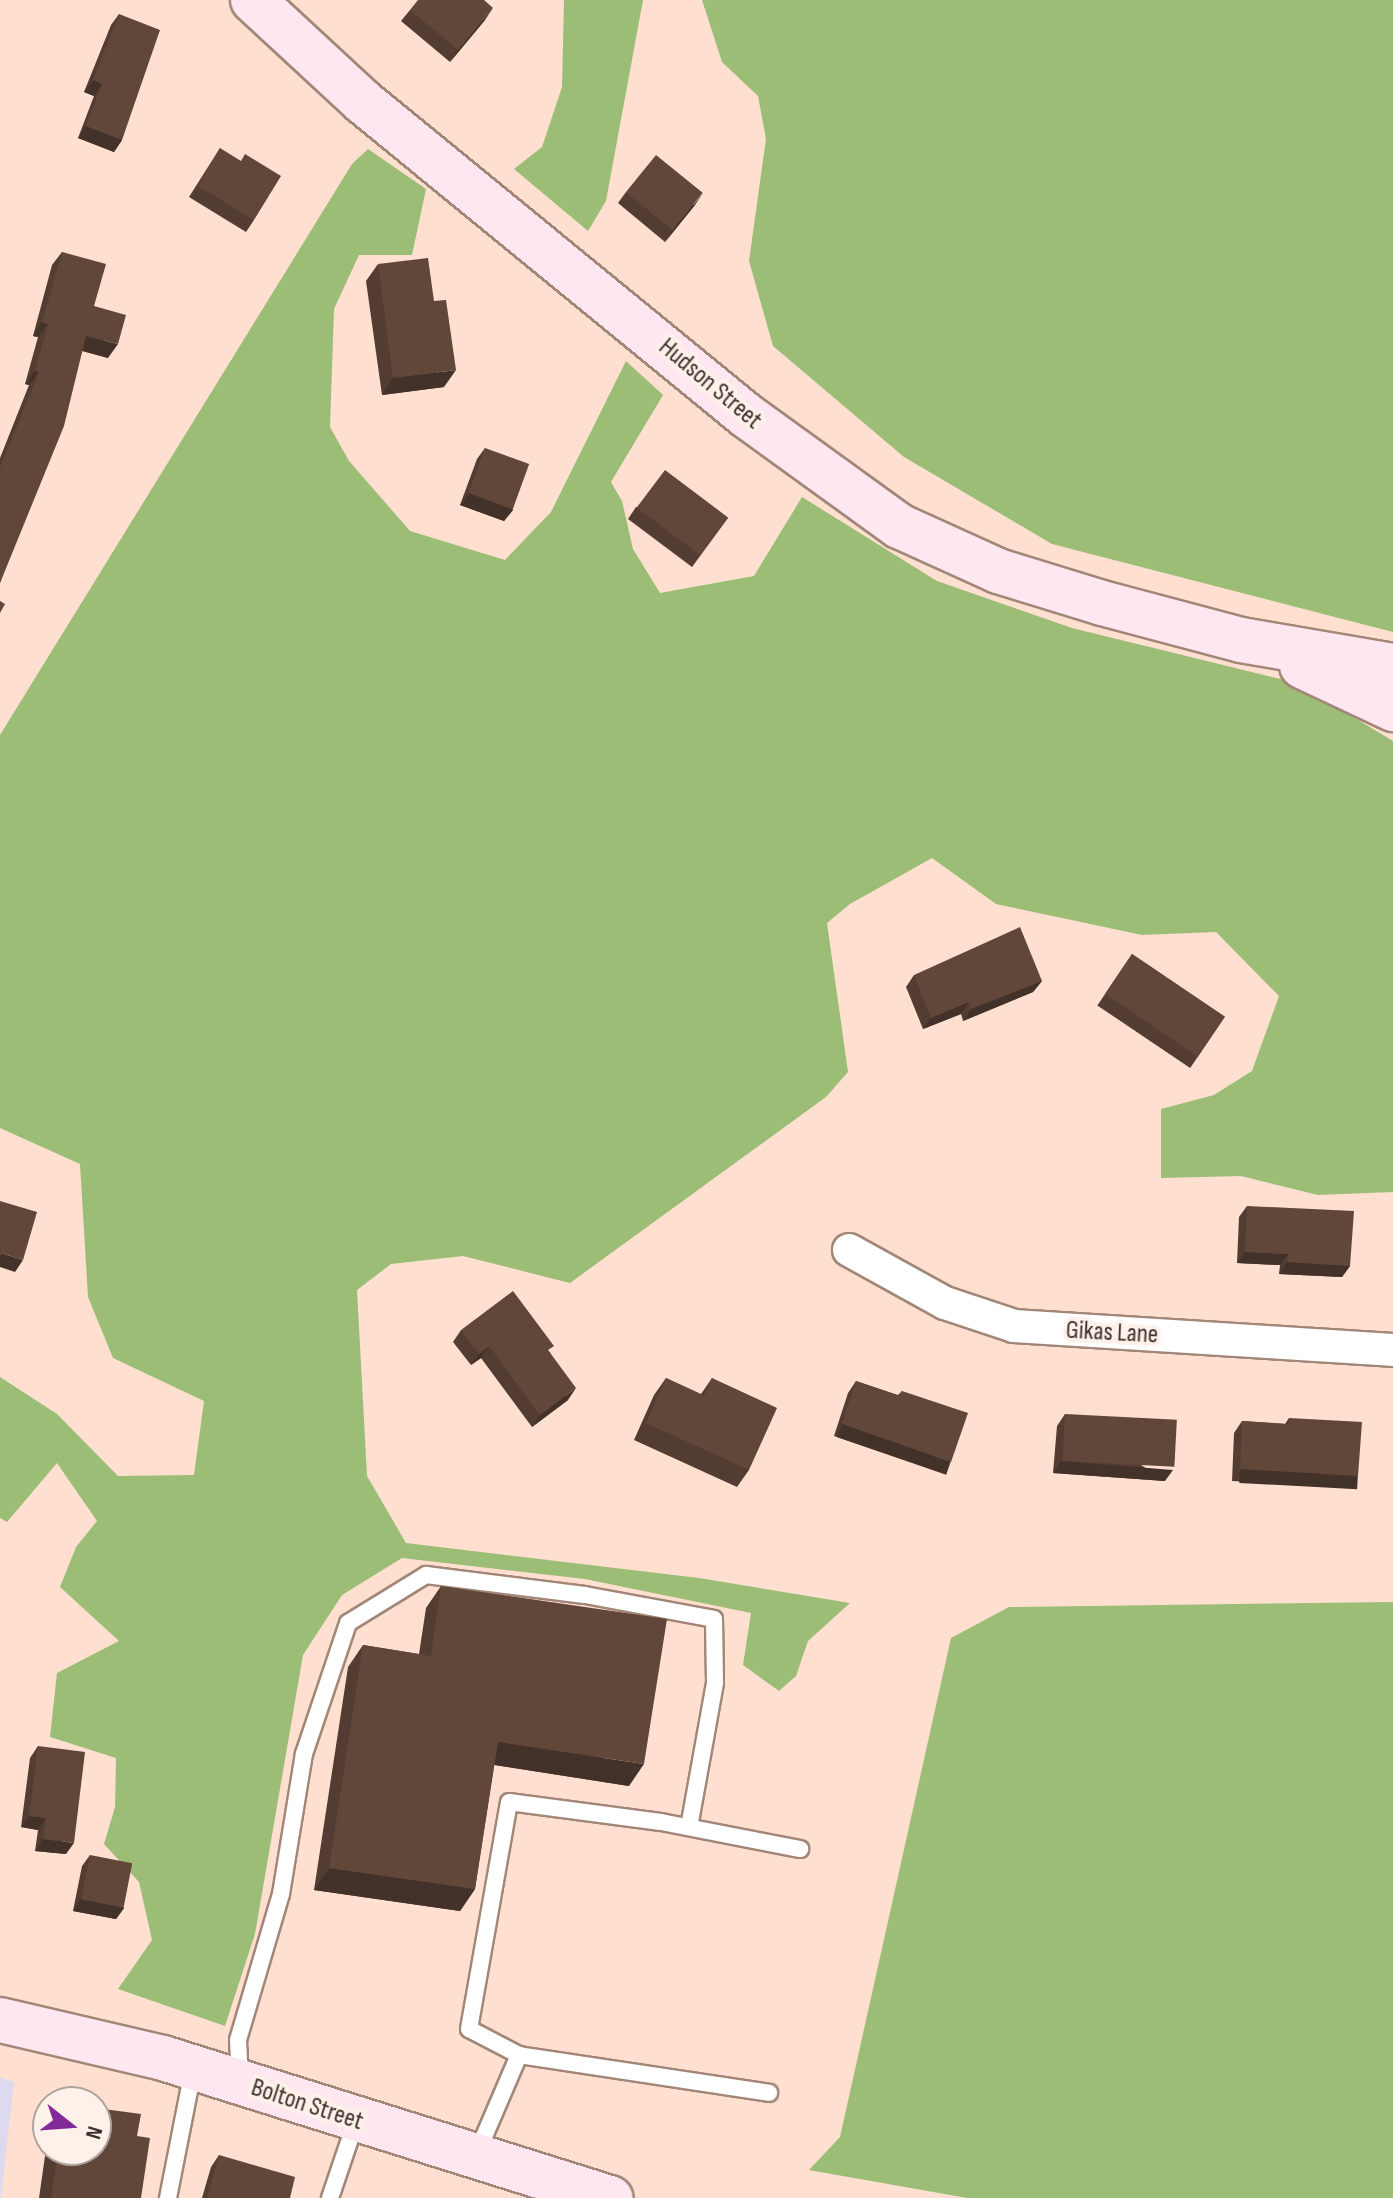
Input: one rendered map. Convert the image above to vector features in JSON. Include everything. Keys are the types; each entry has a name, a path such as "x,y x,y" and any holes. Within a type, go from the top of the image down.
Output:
{"street":[{"name":"Hudson Street","path":"253,0 362,101 747,416 899,526 998,571 1241,640 1393,666"},
{"name":"Hudson Street","path":"1241,640 1393,709"},
{"name":"Gikas Lane","path":"849,1250 945,1303 1014,1326 1393,1350"},
{"name":"Bolton Street","path":"0,2020 85,2036 611,2198"}],"lane":[{"path":"240,2084 238,2040 281,1894 304,1754 348,1623 426,1575 585,1595 714,1619 715,1683 689,1827"},
{"path":"769,2093 519,2055 469,2029 509,1802 689,1827 800,1849"},
{"path":"475,2158 519,2055"},
{"path":"168,2198 193,2068"},
{"path":"330,2198 356,2121"}],"shaded area":[{"path":"0,2078 14,2082 1,2198 0,2198"}],"green space":[{"path":"564,0 643,0 606,201 588,231 514,169 542,147 562,87"},
{"path":"702,0 1393,0 1393,632 1052,544 904,457 773,346 749,261 766,139 758,96 722,62"},
{"path":"368,149 426,189 412,255 359,255 334,309 330,427 349,461 410,531 505,560 551,512 626,361 663,395 611,482 622,501 633,549 660,593 754,576 802,497 937,581 1072,628 1297,683 1393,741 1393,1192 1318,1195 1241,1176 1161,1178 1161,1109 1214,1095 1252,1071 1279,996 1216,932 1142,935 996,904 932,858 850,904 827,923 848,1072 826,1097 570,1283 463,1256 391,1264 357,1290 367,1476 406,1543 699,1578 850,1603 808,1641 796,1676 779,1691 743,1665 751,1613 585,1579 402,1558 342,1595 303,1655 255,1934 225,2026 118,1989 152,1940 139,1882 104,1844 115,1807 116,1758 50,1737 57,1673 119,1641 60,1587 76,1547 97,1521 57,1463 7,1522 0,1518 0,1377 57,1414 118,1476 194,1475 204,1401 113,1358 88,1297 80,1164 0,1128 0,735 352,164"},
{"path":"1393,1602 1393,2198 967,2198 809,2170 840,2137 951,1638 1009,1607"}],"building":[{"path":"418,0 484,0 493,8 458,50 410,10"},
{"path":"119,14 160,30 122,140 86,126 102,84 93,80"},
{"path":"220,148 241,161 245,154 281,176 254,220 198,186"},
{"path":"656,155 703,193 672,230 626,192"},
{"path":"62,252 106,264 94,306 126,315 118,344 86,336 64,426 0,583 0,468 39,372 35,371 48,324 42,322"},
{"path":"428,258 434,301 446,300 456,370 393,378 378,264"},
{"path":"485,448 529,464 513,509 469,493"},
{"path":"665,470 728,518 700,555 637,508"},
{"path":"1020,927 1042,981 971,1009 969,1002 931,1018 914,975"},
{"path":"1132,954 1225,1017 1198,1056 1105,994"},
{"path":"0,1201 37,1212 23,1260 1,1253 0,1257"},
{"path":"1247,1206 1354,1211 1350,1266 1287,1262 1288,1254 1245,1252"},
{"path":"513,1291 554,1346 548,1350 576,1388 540,1415 489,1346 479,1354 461,1330"},
{"path":"666,1378 704,1396 712,1378 777,1408 749,1470 646,1423"},
{"path":"856,1381 899,1396 902,1391 968,1413 951,1462 842,1424"},
{"path":"1065,1414 1177,1420 1174,1467 1063,1461"},
{"path":"1289,1418 1362,1422 1358,1476 1240,1469 1242,1421 1288,1424"},
{"path":"441,1586 667,1619 644,1764 498,1742 475,1889 329,1868 363,1645 431,1656"},
{"path":"38,1746 85,1752 74,1843 43,1839 46,1818 29,1816"},
{"path":"90,1855 132,1863 124,1907 81,1899"},
{"path":"112,2110 141,2114 137,2136 150,2138 141,2198 51,2198 56,2166 112,2166"},
{"path":"219,2155 295,2177 290,2198 207,2198"}]}
